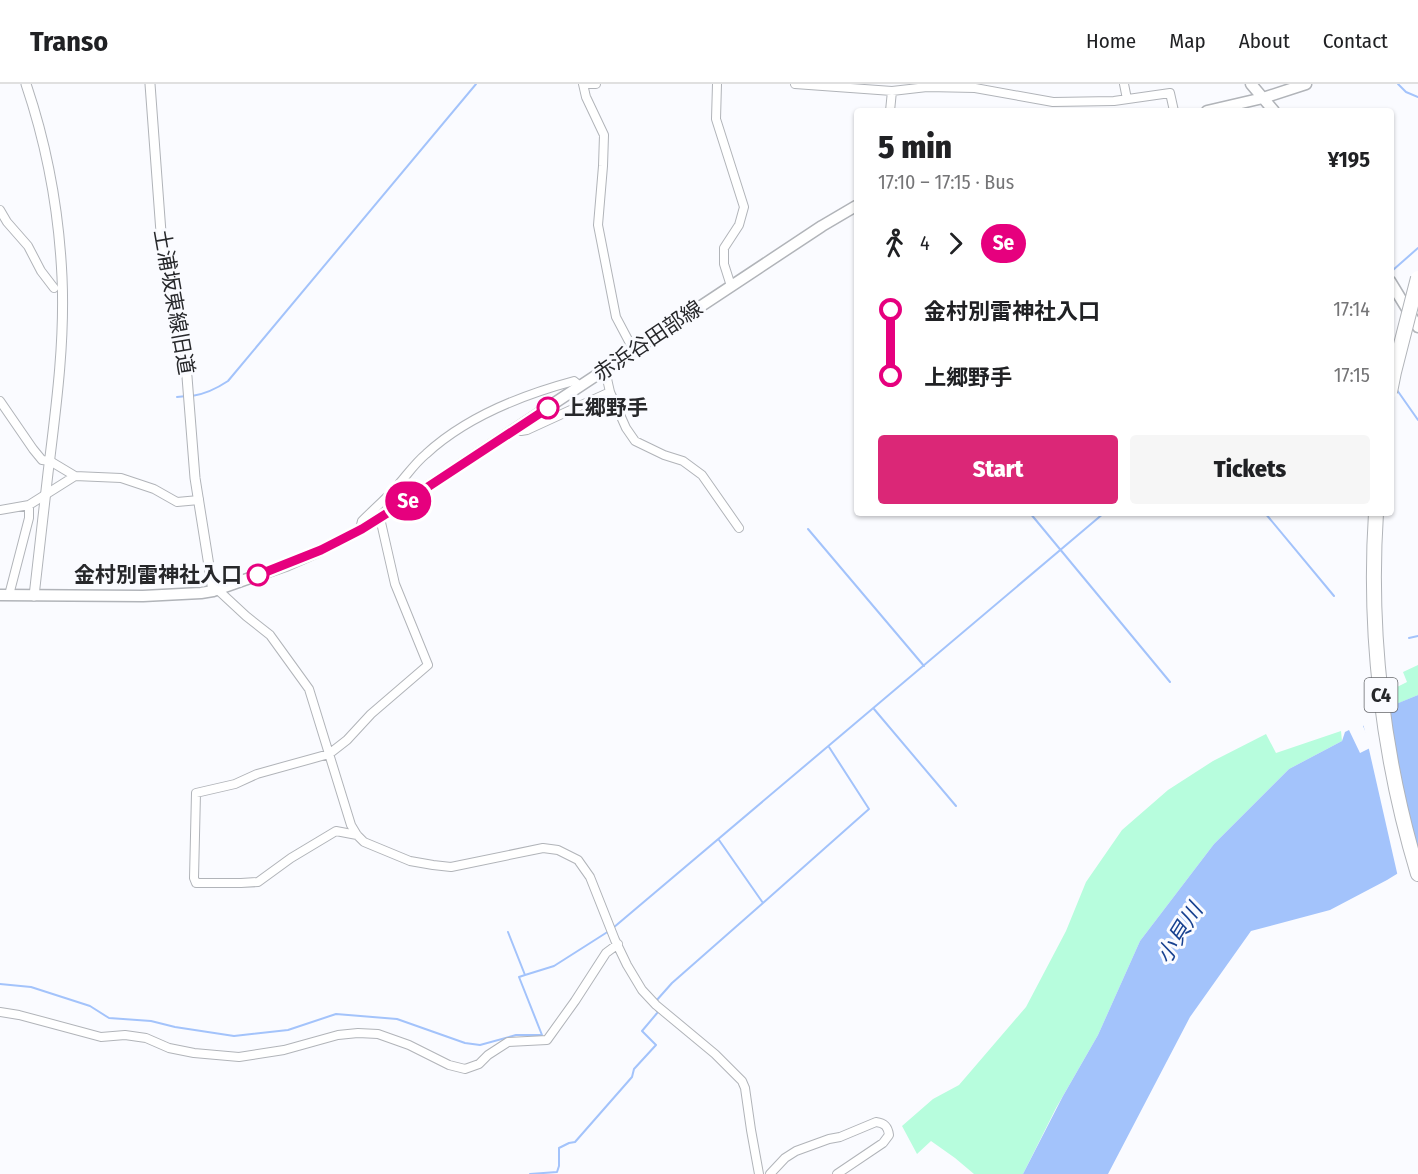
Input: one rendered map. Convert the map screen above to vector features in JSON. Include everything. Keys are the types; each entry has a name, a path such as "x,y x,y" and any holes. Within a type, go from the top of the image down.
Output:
{"highway":[{"path":"1394,372 1418,278"},
{"name":"C4","path":"1376,516 1374,587 1380,694 1398,797 1418,874"}],"main road":[{"path":"1251,84 1271,108"},
{"path":"1220,108 1263,98 1306,84"},
{"name":"赤浜谷田部線","path":"4,595 143,596 201,593 304,558 380,518 822,226 854,207"},
{"path":"1394,288 1418,327"}],"street":[{"path":"26,84 42,138 56,213 63,308 50,461 34,596"},
{"name":"土浦坂東線旧道","path":"150,84 162,246 184,339 193,460 215,590"},
{"path":"596,84 583,84 586,97 604,135 598,225 616,317 634,351"},
{"path":"717,84 716,119 744,207 739,225 724,248 724,264 731,286"},
{"path":"795,84 892,92 927,87 975,88 1053,102 1114,101 1170,93 1173,108"},
{"path":"1124,84 1127,99"},
{"path":"890,108 892,92"},
{"path":"0,210 7,222 28,246 41,271 54,288"},
{"path":"605,370 610,392 626,428 635,441 683,461 695,469 702,475 739,528"},
{"path":"362,529 362,521 425,454 456,432 478,418 547,388 574,381 580,386"},
{"path":"515,429 527,430 610,392"},
{"path":"0,401 42,460 50,461 75,476 121,478 154,489 177,502 199,500"},
{"path":"0,510 29,505 75,476"},
{"path":"4,595 28,518 29,505"},
{"path":"357,835 336,831 291,858 258,882 196,883 194,878 196,793 235,784 257,774 330,754 347,740 371,714 428,665 395,584 380,518"},
{"path":"215,590 270,634 309,689 351,825 364,842 410,861 452,867 543,848 558,850 578,860 590,877 627,965 642,990 656,1005 716,1054 742,1081 759,1174"},
{"path":"0,1012 101,1037 125,1035 146,1038 169,1048 239,1057 284,1050 338,1035 378,1034 409,1045 449,1065 465,1069 479,1064 508,1042 547,1040 606,953 618,944"},
{"path":"770,1174 785,1158 796,1151 829,1138 840,1137 876,1122 885,1125 889,1135 883,1143 837,1174"}],"green space":[{"path":"1418,665 1418,695 1394,705 1393,689 1407,682 1403,672"},
{"path":"1341,731 1342,741 1289,769 1214,844 1140,941 1098,1035 1056,1108 1023,1174 974,1174 931,1141 917,1154 902,1126 933,1099 959,1085 1026,1007 1066,931 1086,882 1122,830 1168,790 1213,761 1266,734 1276,753"}],"water":[{"name":"小貝川","path":"1418,695 1418,861 1330,910 1251,931 1190,1017 1108,1174 1023,1174 1063,1096 1098,1035 1140,941 1214,844 1289,769 1342,741 1345,732 1349,730 1360,753 1372,747 1363,726 1368,723 1369,715"}],"pier":[{"path":"1388,704 1400,779 1418,865 1398,877 1363,723 1368,720 1366,715 1368,712"}],"waterway":[{"path":"192,396 211,391 228,381 476,84"},
{"path":"1398,84 1406,92 1418,97"},
{"path":"1394,269 1418,248"},
{"path":"1397,390 1418,420"},
{"path":"177,397 187,396"},
{"path":"1032,516 1170,682"},
{"path":"613,928 1100,516"},
{"path":"1267,516 1334,596"},
{"path":"808,529 924,666"},
{"path":"1409,638 1418,636"},
{"path":"874,709 956,806"},
{"path":"763,903 869,809 829,747"},
{"path":"656,1001 672,983 763,903 719,840"},
{"path":"508,932 525,975 554,966 609,931"},
{"path":"0,984 31,987 90,1006 109,1018 151,1021 234,1036 288,1030 336,1014 397,1019 465,1043 480,1045 516,1035 542,1035 519,977 525,975"},
{"path":"530,1174 557,1172 559,1148 575,1142 632,1077 634,1069 656,1045 642,1031 658,1012 656,1010"}],"bus line":[{"name":"Se","path":"258,575 321,550 362,529 548,408"}],"place":[{"name":"上郷野手","path":"548,408"},
{"name":"金村別雷神社入口","path":"258,575"}]}
